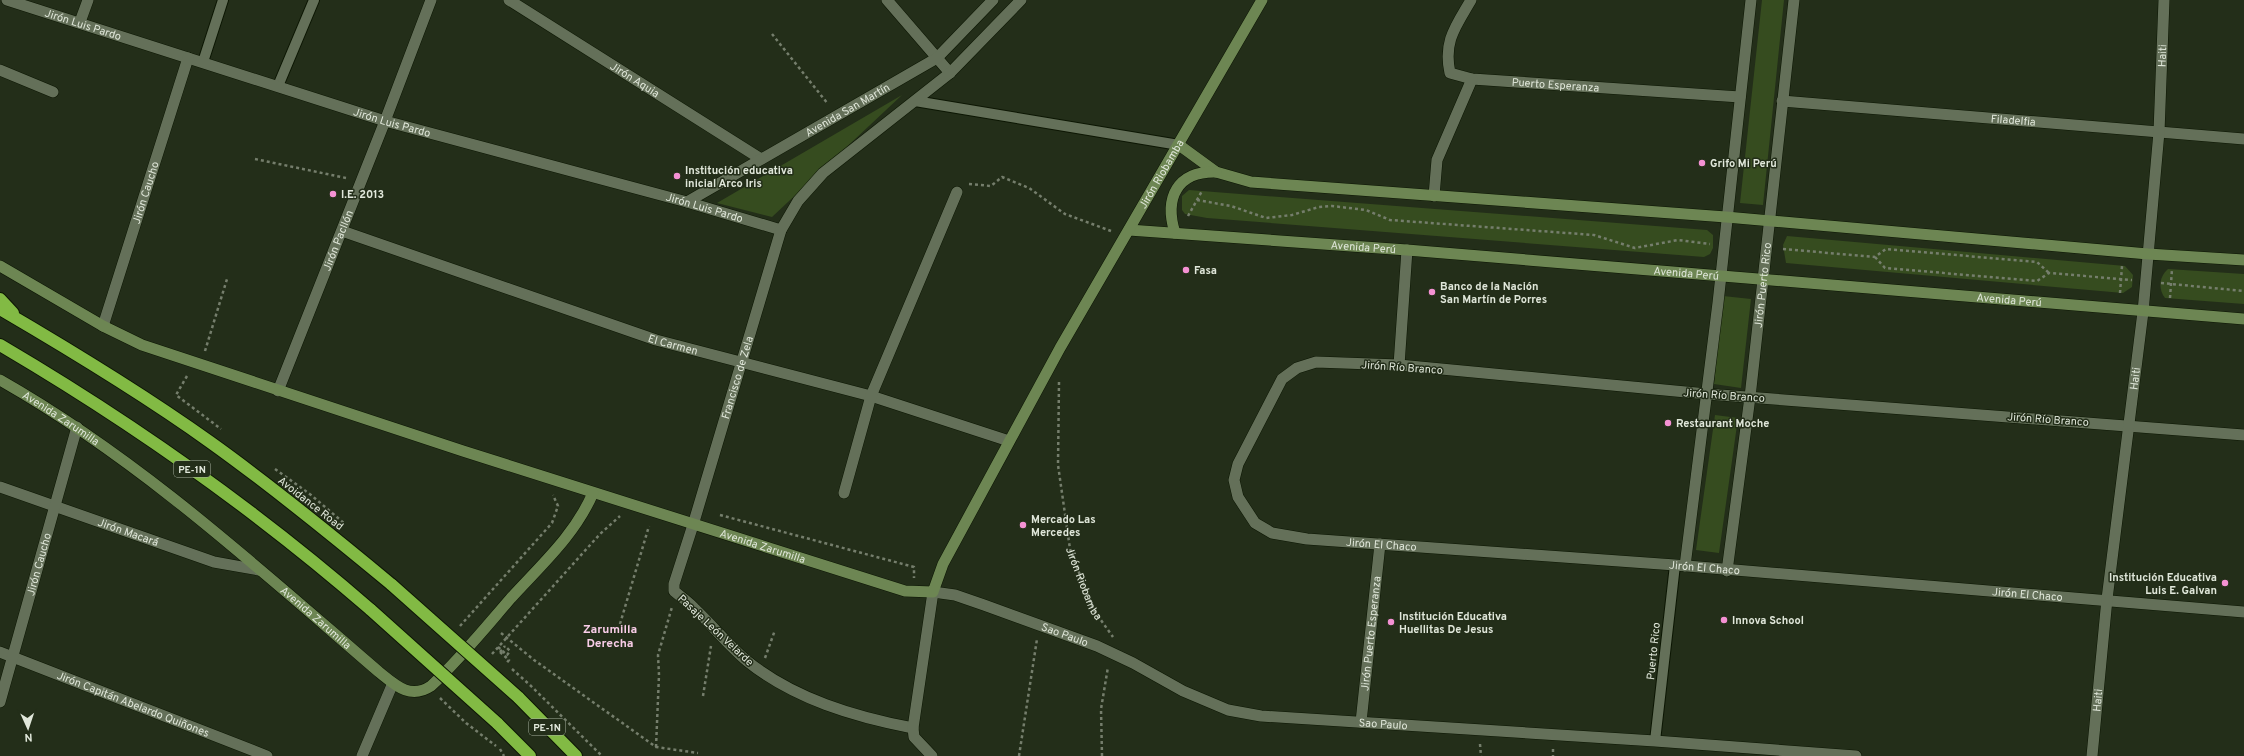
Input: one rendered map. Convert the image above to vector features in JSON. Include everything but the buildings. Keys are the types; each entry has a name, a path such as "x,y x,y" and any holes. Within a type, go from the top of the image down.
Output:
{"highway":[{"path":"0,298 22,322"},
{"name":"Avoidance Road","path":"0,309 136,392 210,442 267,485 392,584 518,697 576,756"},
{"name":"PE-1N","path":"0,345 65,383 216,485 371,610 496,723 530,756"}],"main road":[{"name":"Jirón Riobamba","path":"933,592 943,564 1009,441 1262,0"},
{"path":"1179,145 1216,172"},
{"path":"1175,233 1171,220 1170,204 1176,189 1187,178 1202,172 1216,172 1251,182 1726,216 2148,254 2244,260"},
{"name":"Avenida Perú","path":"1127,233 1175,233 1407,250 2244,320"},
{"name":"Avenida Zarumilla","path":"0,266 103,326 142,346 593,493 905,591 933,592"},
{"name":"Avenida Zarumilla","path":"0,380 77,427 169,494 393,683 409,692 427,688 489,623 562,543 582,515 593,493"}],"street":[{"name":"Jirón Luis Pardo","path":"8,0 385,121 687,202 781,230"},
{"path":"80,22 88,0"},
{"name":"Jirón Pacllón","path":"278,391 362,181 431,0"},
{"name":"Jirón Aquia","path":"508,0 761,159"},
{"path":"887,0 950,73"},
{"name":"Avenida San Martín","path":"687,202 937,58 993,0"},
{"path":"781,230 798,201 823,173 950,73 1021,0"},
{"name":"Puerto Esperanza","path":"1471,0 1451,34 1446,57 1450,72 1472,79 1740,98"},
{"path":"1680,565 1707,394 1751,0"},
{"name":"Jirón Puerto Rico","path":"1727,570 1750,396 1794,0"},
{"name":"Haiti","path":"2092,756 2108,599 2143,312 2159,132 2164,0"},
{"name":"Jirón Caucho","path":"103,326 188,58"},
{"path":"0,70 53,92"},
{"path":"1434,196 1437,160 1472,79"},
{"name":"Filadelfia","path":"1782,101 2244,139"},
{"path":"844,493 871,396 957,192"},
{"name":"Francisco de Zela","path":"674,591 674,584 698,509 781,230"},
{"name":"El Carmen","path":"342,231 656,340 871,396 1009,441"},
{"path":"1399,365 1407,250"},
{"name":"Jirón Río Branco","path":"1248,444 1282,379 1297,368 1316,362 1399,365 1707,394 1750,396 2244,435"},
{"name":"Jirón Caucho","path":"0,702 14,657 77,427"},
{"name":"Jirón El Chaco","path":"1248,444 1238,464 1234,480 1238,497 1257,525 1272,533 1307,539 1680,565 1727,570 2108,599 2244,612"},
{"name":"Jirón Macará","path":"0,487 214,562 259,570"},
{"name":"Jirón Puerto Esperanza","path":"1361,722 1380,544"},
{"name":"Pasaje León Velarde","path":"674,591 694,607 739,654 761,671 832,707 873,720 913,728"},
{"path":"932,756 914,737 913,728 933,592"},
{"name":"Sao Paulo","path":"933,592 955,596 1040,625 1112,653 1183,691 1228,710 1268,717 1655,741 1856,756"},
{"name":"Jirón Capitán Abelardo Quiñones","path":"0,652 267,756"},
{"path":"362,756 393,683"}],"lane":[{"path":"203,62 223,0"},
{"path":"278,86 314,0"},
{"path":"915,101 1179,145"},
{"name":"Puerto Rico","path":"1655,741 1680,565"}],"path":[{"path":"772,34 838,115"},
{"path":"255,159 362,181"},
{"path":"957,192 970,184 992,186 1002,177 1029,188 1064,214 1127,233"},
{"path":"1188,216 1202,191"},
{"path":"1197,200 1231,206 1266,218 1292,215 1319,206 1352,207 1372,212 1390,220 1594,235 1635,248 1678,240 1713,244"},
{"path":"1783,249 1875,257 1886,249 2037,262 2049,273 2132,280"},
{"path":"1875,257 1885,268 1892,269 2037,281 2049,273"},
{"path":"2120,293 2122,265"},
{"path":"2170,298 2172,269"},
{"path":"201,365 228,279"},
{"path":"2161,284 2244,291"},
{"path":"178,392 189,372"},
{"name":"Jirón Riobamba","path":"1059,379 1058,465 1070,549 1093,609 1117,642"},
{"path":"456,631 552,523 558,506 552,492"},
{"path":"698,509 914,567 913,592"},
{"path":"488,660 600,534 624,512"},
{"path":"620,624 654,512"},
{"path":"656,747 659,676 658,655 672,608 674,591"},
{"path":"489,623 534,660 656,747 698,752"},
{"path":"1018,756 1040,625"},
{"path":"703,696 714,629"},
{"path":"761,671 775,630"},
{"path":"498,647 507,655 510,651 505,646 500,652 509,660 506,664"},
{"path":"1102,756 1101,709 1112,653"},
{"path":"530,685 602,756"},
{"path":"433,700 444,695"},
{"path":"440,698 466,723 498,748 504,756"}],"green space":[{"path":"1762,0 1784,0 1763,205 1740,203"},
{"path":"902,95 772,217 717,203"},
{"path":"1189,190 1707,230 1713,235 1713,248 1710,254 1704,257 1207,218 1185,214 1182,210 1182,196"},
{"path":"1787,236 2125,266 2133,275 2132,287 2123,293 1786,263 1783,245"},
{"path":"2168,269 2244,274 2244,304 2165,298 2161,291 2160,283"},
{"path":"1723,296 1751,299 1741,388 1714,384"},
{"path":"1715,415 1738,418 1719,553 1696,550"}],"place":[{"name":"Grifo Mi Perú","path":"1702,163"},
{"name":"Institución educativa inicial Arco Iris","path":"677,176"},
{"name":"I.E. 2013","path":"333,194"},
{"name":"Fasa","path":"1186,270"},
{"name":"Banco de la Nación San Martín de Porres","path":"1432,292"},
{"name":"Restaurant Moche","path":"1668,423"},
{"name":"Mercado Las Mercedes","path":"1023,525"},
{"name":"Institución Educativa Luis E. Galvan","path":"2225,583"},
{"name":"Innova School","path":"1724,620"},
{"name":"Institución Educativa Huellitas De Jesus","path":"1391,622"}],"district":[{"name":"Zarumilla Derecha","path":"610,636"}]}
